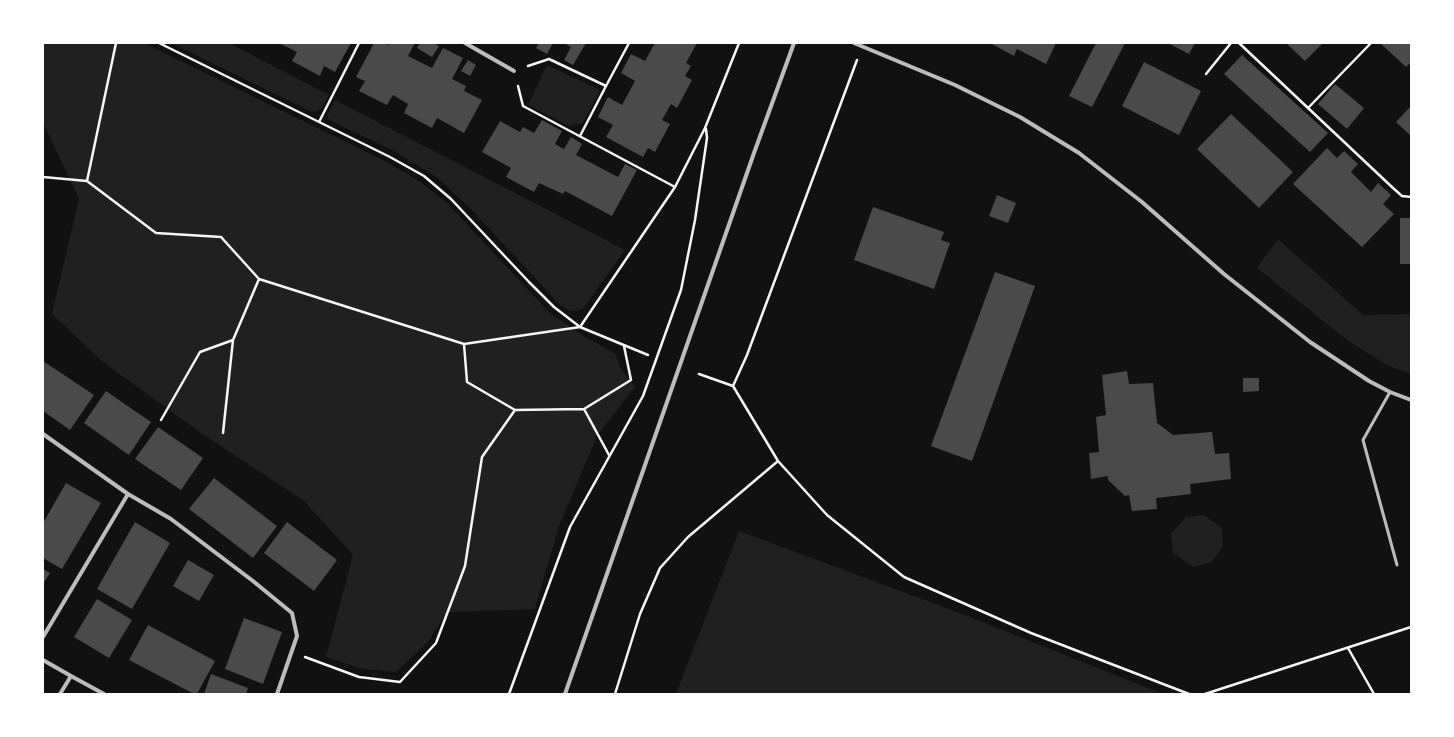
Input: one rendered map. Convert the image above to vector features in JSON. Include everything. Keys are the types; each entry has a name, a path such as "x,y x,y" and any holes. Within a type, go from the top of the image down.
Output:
{"street":[{"path":"465,43 514,71"},
{"path":"565,694 738,197 794,43"},
{"path":"854,43 955,85 1014,114 1079,153 1142,202 1224,274 1310,342 1369,381 1390,392 1411,400"},
{"path":"43,434 128,494 171,519 292,612 297,636 277,694"},
{"path":"43,637 128,494"},
{"path":"43,660 104,694"},
{"path":"60,694 71,676"}],"lane":[{"path":"1390,392 1363,440 1398,564"}],"path":[{"path":"87,181 116,43"},
{"path":"159,43 390,157 424,176 451,199 554,307 580,327 648,355"},
{"path":"319,122 359,43"},
{"path":"580,136 629,43"},
{"path":"43,177 87,181 156,234 221,237 259,279 464,344 580,327 675,187 705,128 739,43"},
{"path":"1206,74 1231,43"},
{"path":"1239,43 1392,188 1402,196 1411,197"},
{"path":"1308,108 1371,43"},
{"path":"733,386 747,355 862,46"},
{"path":"606,86 549,59 514,71 523,106 675,187"},
{"path":"509,694 570,527 643,396 681,290 697,205 707,138 705,128"},
{"path":"223,433 233,340 259,279"},
{"path":"161,420 200,352 233,340"},
{"path":"464,344 467,382 515,410 584,409 631,380 624,346"},
{"path":"699,374 733,386 778,461 827,515 904,577 1031,632 1189,694"},
{"path":"584,409 610,455"},
{"path":"292,653 359,677 400,682 436,643 465,566 482,457 515,410"},
{"path":"614,694 640,614 660,568 688,537 778,461"},
{"path":"1205,694 1411,627"},
{"path":"1348,648 1374,694"}],"shaded area":[{"path":"43,43 144,43 387,162 419,181 446,202 550,313 585,337 616,354 619,366 635,387 598,434 559,526 535,609 447,612 428,642 396,672 362,669 326,657 353,555 304,501 201,433 103,362 52,314 79,199 43,123"},
{"path":"171,43 229,43 329,95 318,111 312,112"},
{"path":"547,65 600,90 583,123 569,126 528,105"},
{"path":"335,100 625,250 583,309 571,311 560,305 473,211 438,178 392,150 329,120 327,115"},
{"path":"1278,239 1363,315 1411,314 1411,374 1387,365 1347,340 1257,268"},
{"path":"1204,515 1222,528 1223,547 1211,562 1194,567 1173,553 1171,534 1186,517"},
{"path":"739,531 965,615 1163,694 676,694"}],"building":[{"path":"279,43 351,43 335,72 324,66 320,76 292,61 297,52"},
{"path":"374,43 384,43 388,45 390,43 415,43 408,56 432,68 443,48 463,58 452,79 466,86 464,91 482,100 464,133 437,118 432,128 404,113 408,104 393,95 387,105 359,91 365,81 356,77"},
{"path":"420,43 434,43 439,46 432,57 417,48"},
{"path":"539,43 553,43 547,54 536,48"},
{"path":"564,43 586,43 573,65 564,60 571,47"},
{"path":"655,43 697,43 686,63 691,66 685,76 692,80 677,108 671,104 662,120 670,124 655,152 648,148 643,157 606,137 613,125 598,117 608,97 622,105 635,81 621,73 631,54 645,61"},
{"path":"990,43 1056,43 1046,64 1017,49 1014,56"},
{"path":"1096,43 1125,43 1092,107 1069,96"},
{"path":"1168,43 1195,43 1189,54"},
{"path":"1323,43 1305,61 1287,44"},
{"path":"1380,43 1411,43 1411,62 1406,67"},
{"path":"1242,55 1328,133 1310,152 1224,74"},
{"path":"468,60 476,65 470,76 461,71"},
{"path":"1144,62 1201,91 1179,135 1122,106"},
{"path":"1335,84 1364,108 1347,129 1318,104"},
{"path":"1411,106 1411,136 1396,122"},
{"path":"1231,114 1293,172 1259,208 1197,149"},
{"path":"542,120 562,131 555,144 564,149 571,137 582,144 576,155 618,177 625,164 637,170 612,216 565,191 563,194 539,183 534,192 506,177 511,168 482,152 500,121 520,132 523,127 534,133"},
{"path":"1327,148 1337,158 1344,151 1358,164 1351,172 1371,192 1378,183 1391,195 1383,204 1394,214 1362,247 1293,184"},
{"path":"997,195 1016,203 1008,223 989,216"},
{"path":"873,207 944,232 941,240 950,243 934,289 854,260"},
{"path":"1400,218 1411,218 1411,264 1400,264"},
{"path":"995,272 1035,286 972,461 931,446"},
{"path":"43,361 94,395 70,430 43,411"},
{"path":"1127,371 1129,384 1153,383 1157,423 1173,435 1212,432 1215,454 1229,453 1231,479 1190,484 1191,494 1156,498 1157,509 1132,511 1129,495 1125,496 1108,480 1108,476 1091,479 1089,453 1099,452 1096,417 1106,415 1102,375"},
{"path":"1243,378 1259,378 1259,391 1243,392"},
{"path":"106,391 151,422 129,455 84,423"},
{"path":"158,427 203,458 181,490 135,459"},
{"path":"214,478 277,526 253,558 189,509"},
{"path":"66,483 101,503 62,569 43,558 43,523"},
{"path":"135,522 170,543 132,609 97,589"},
{"path":"287,522 337,560 314,591 264,553"},
{"path":"188,560 214,575 199,601 173,586"},
{"path":"43,569 50,573 43,584"},
{"path":"97,599 132,620 109,658 74,637"},
{"path":"244,618 282,632 263,684 225,669"},
{"path":"148,625 215,661 197,694 194,694 129,660"},
{"path":"211,674 248,688 246,694 204,694"}]}
